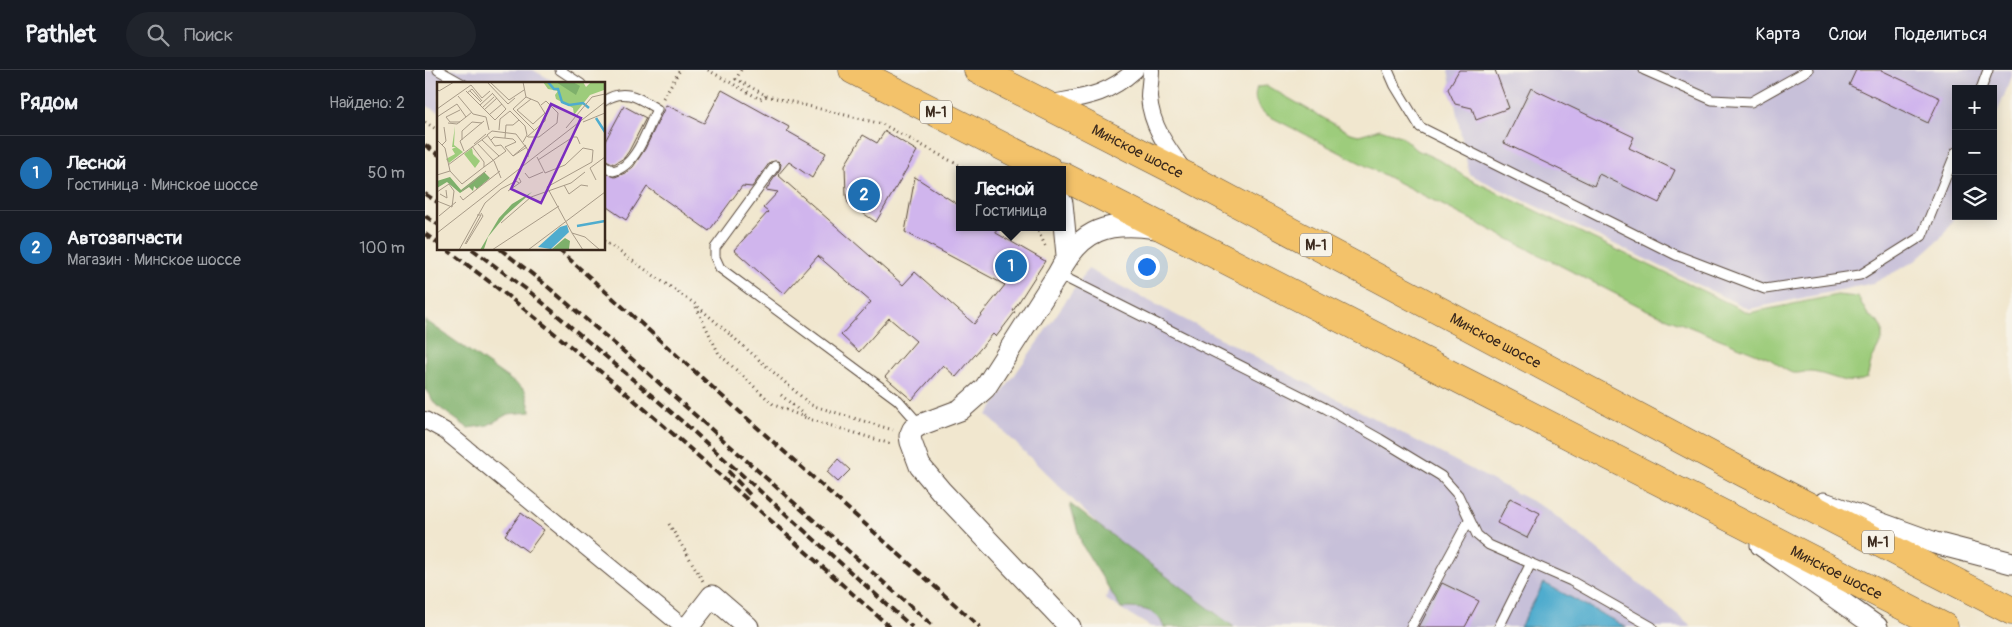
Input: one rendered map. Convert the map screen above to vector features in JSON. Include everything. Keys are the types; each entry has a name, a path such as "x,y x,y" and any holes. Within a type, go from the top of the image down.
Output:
{"highway":[{"name":"М-1","path":"853,70 1027,162"},
{"name":"Минское шоссе","path":"978,70 1188,177 1744,473 2012,611"},
{"name":"Минское шоссе","path":"1066,178 1713,511 1944,627"}],"street":[{"path":"1045,104 1093,96 1121,83 1135,70"},
{"path":"1151,70 1149,97 1154,119 1164,144 1188,177"},
{"path":"1070,627 941,491 921,466 908,437 960,410 985,388 1063,265 1091,234 1105,227 1131,224 1169,230"},
{"path":"1062,231 1063,265"},
{"path":"425,420 445,431 683,627"},
{"path":"1744,473 1935,543 2012,563"},
{"path":"1713,511 1877,627"},
{"path":"688,627 712,596 748,627"}],"lane":[{"path":"438,70 459,82"},
{"path":"560,70 578,82"},
{"path":"1388,70 1395,86 1420,127 1676,255 1765,289 1860,274 1922,236 1952,162"},
{"path":"1644,70 1712,100 1751,102 1808,70"},
{"path":"1982,85 1988,70"},
{"path":"605,101 611,96 633,95 657,109 631,161 621,169 613,171 605,166"},
{"path":"775,166 715,248 715,257 721,268 898,400 908,437"},
{"path":"1063,265 1325,408 1441,476 1458,495 1477,535 1489,545 1571,580 1651,627"},
{"path":"1411,627 1469,520"},
{"path":"1499,627 1531,563"}],"path":[{"path":"657,109 680,70"},
{"path":"708,70 760,99 767,96"},
{"path":"741,70 736,80 767,96 882,124 961,166"},
{"path":"425,122 437,130"},
{"path":"605,242 695,304 811,405 908,437"},
{"path":"695,304 719,354 774,405 809,419 890,443 908,437"},
{"path":"781,395 809,419"},
{"path":"669,524 712,596"}],"shaded area":[{"path":"425,70 533,70 555,82 437,82 437,111 425,105"},
{"path":"1448,70 2012,70 2012,76 1997,113 1997,85 1952,85 1953,220 1944,235 1915,261 1874,283 1749,309 1469,174"},
{"path":"1088,269 1547,509 1693,627 1151,627 1105,599 1129,555 987,415"}],"green space":[{"path":"1267,86 1350,133 1359,135 1380,129 1401,136 1415,149 1443,162 1465,177 1749,313 1837,295 1858,297 1868,315 1877,321 1882,329 1882,340 1872,359 1867,378 1860,381 1845,381 1817,373 1790,372 1770,359 1645,309 1265,114 1257,105 1255,95 1257,87"},
{"path":"425,320 525,390 531,412 508,414 488,425 468,428 436,405 425,389"},
{"path":"1070,504 1234,627 1164,627 1157,616 1147,610 1121,608 1082,545"}],"water":[{"path":"1544,583 1626,627 1520,627"}],"building":[{"path":"1459,70 1495,70 1509,108 1476,120 1472,108 1455,104 1448,89"},
{"path":"1856,70 1881,70 1940,98 1928,123 1849,85"},
{"path":"1531,88 1634,137 1629,148 1675,170 1659,203 1599,174 1594,186 1504,143"},
{"path":"722,90 789,127 787,131 826,153 812,178 789,162 778,175 903,285 915,272 974,324 1005,285 905,232 915,177 956,203 956,231 996,231 996,233 1045,261 1013,311 1015,312 996,337 993,334 956,377 943,365 912,400 885,377 916,341 889,318 859,352 841,335 871,302 818,256 784,294 734,250 768,212 763,208 778,192 766,190 780,169 781,164 778,161 770,162 752,187 742,186 709,231 647,187 626,220 605,206 605,172 615,177 633,167 645,149 666,105 704,123"},
{"path":"624,106 646,118 629,151 624,158 614,164 605,160 605,141"},
{"path":"885,131 917,151 876,222 848,203 845,165 863,135 877,143"},
{"path":"838,459 850,470 838,482 827,472"},
{"path":"1510,498 1540,513 1527,538 1497,523"},
{"path":"521,513 544,530 528,552 505,535"},
{"path":"1442,583 1479,601 1465,627 1419,627"}],"railway":[{"path":"425,145 437,154"},
{"path":"425,194 437,202"},
{"path":"425,216 437,224"},
{"path":"425,234 437,243"},
{"path":"447,250 561,338 617,385 890,627"},
{"path":"473,250 530,292 684,423 912,627"},
{"path":"501,250 541,281 623,351 934,627"},
{"path":"559,250 980,627"},
{"path":"728,471 752,497"}],"place":[{"name":"Автозапчасти","path":"864,195"},
{"name":"Лесной","path":"1011,266"}]}
